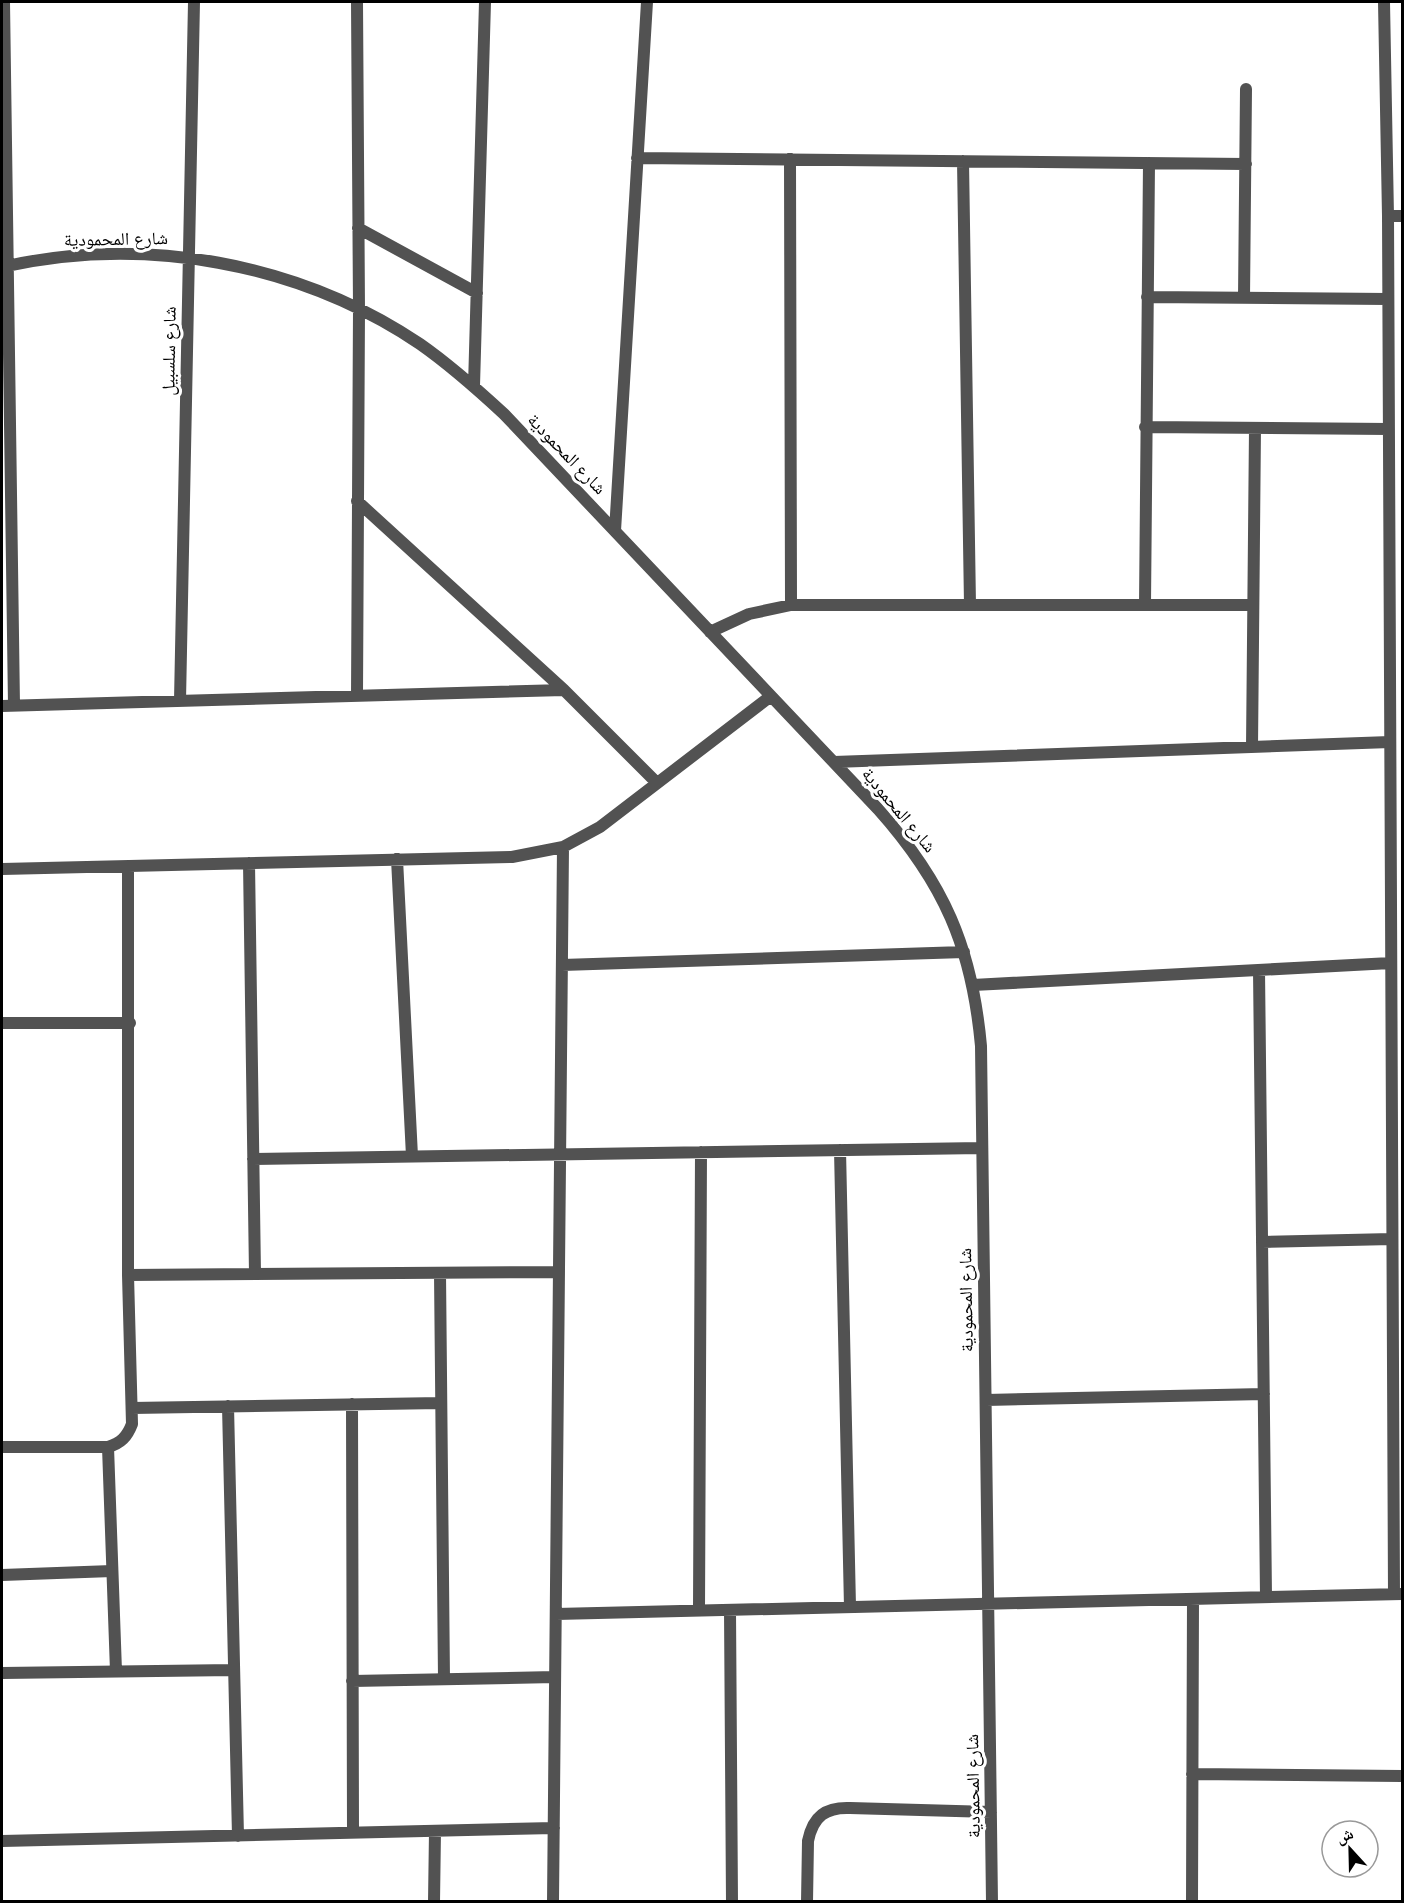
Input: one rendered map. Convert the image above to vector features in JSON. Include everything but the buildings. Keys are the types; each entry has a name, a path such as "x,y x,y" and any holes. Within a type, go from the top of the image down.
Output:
{"street":[{"path":"4,2 8,705 564,690"},
{"name":"شارع سلسبيل","path":"180,701 194,2"},
{"path":"357,2 359,309 357,696"},
{"path":"474,386 485,2"},
{"path":"615,531 647,2"},
{"path":"556,1614 1398,1594 1398,1409 1392,1239 1397,1093 1391,963 1396,781 1390,742 1388,216 1384,2"},
{"path":"1244,298 1246,89"},
{"path":"637,158 1246,164"},
{"path":"790,159 791,605"},
{"path":"963,161 970,605"},
{"path":"1145,605 1149,163"},
{"path":"1388,216 1402,216"},
{"path":"358,228 477,293"},
{"name":"شارع المحمودية","path":"5,266 80,255 152,254 224,263 282,278 326,294 359,309 419,344 474,386 504,414 834,762 900,834 921,861 952,920 964,952 973,985 981,1046 992,1902"},
{"path":"1147,297 1388,299"},
{"path":"1145,427 1389,429"},
{"path":"1252,747 1255,428"},
{"path":"357,501 564,690 657,783"},
{"path":"710,632 749,614 791,605 1253,605"},
{"path":"1389,635 1402,635"},
{"path":"2,869 512,857 563,847 600,827 771,696"},
{"path":"834,762 1390,742"},
{"path":"553,1902 563,847"},
{"path":"397,859 412,1156"},
{"path":"249,863 255,1274"},
{"path":"2,1447 108,1447 123,1440 132,1424 128,1275 128,866"},
{"path":"562,965 964,952"},
{"path":"973,985 1391,963"},
{"path":"1259,970 1266,1597"},
{"path":"2,1023 129,1023"},
{"path":"253,1159 982,1148"},
{"path":"840,1150 850,1607"},
{"path":"699,1611 701,1152"},
{"path":"1263,1242 1392,1239"},
{"path":"128,1275 559,1272"},
{"path":"440,1273 444,1679"},
{"path":"986,1400 1264,1394"},
{"path":"132,1408 441,1403"},
{"path":"352,1404 353,1833"},
{"path":"228,1406 238,1836"},
{"path":"108,1447 116,1671"},
{"path":"2,1575 112,1571"},
{"path":"1192,1902 1193,1599"},
{"path":"729,1610 732,1902"},
{"path":"2,1673 234,1670"},
{"path":"352,1681 555,1677"},
{"path":"1192,1774 1402,1776"},
{"path":"807,1902 810,1831 822,1814 831,1809 991,1812"},
{"path":"2,1841 554,1828"},
{"path":"434,1902 435,1831"}]}
